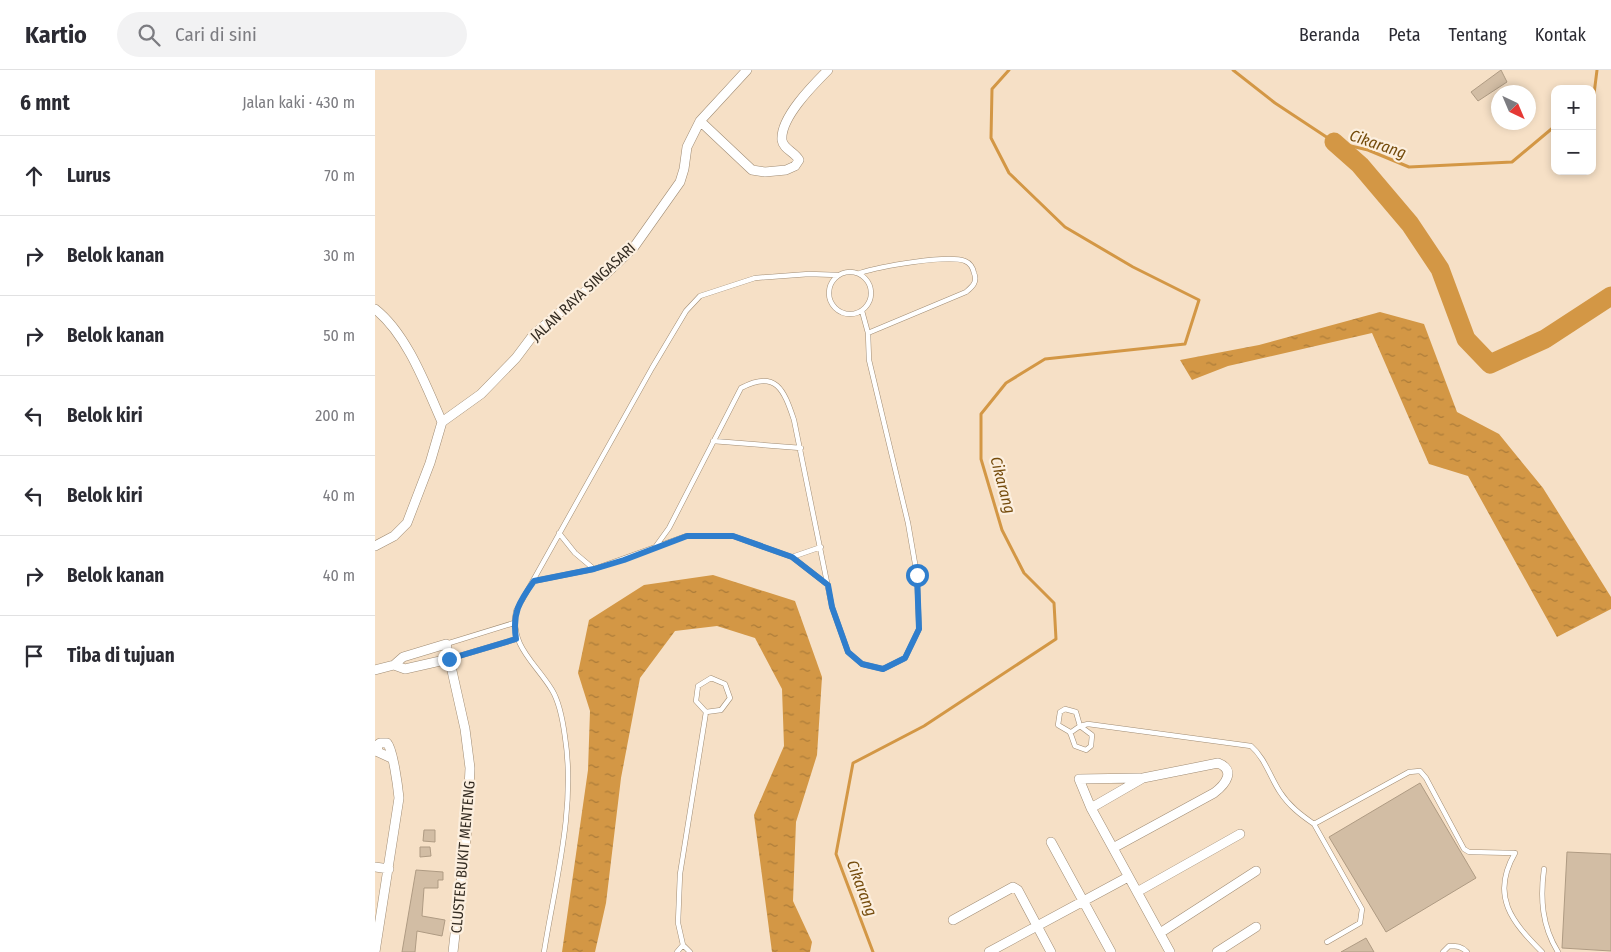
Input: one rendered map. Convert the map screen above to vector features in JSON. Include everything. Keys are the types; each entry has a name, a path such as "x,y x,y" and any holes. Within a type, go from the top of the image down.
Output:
{"street":[{"name":"JALAN RAYA SINGASARI","path":"443,422 481,394 516,358 534,334 606,274 634,247 680,182 687,147 700,121 747,70"},
{"path":"700,121 752,170 765,172 787,170 795,166 799,160 784,146 782,140 784,127 803,97 828,70"},
{"path":"375,309 384,316 399,336 443,422 430,463 407,522 394,536 375,546"},
{"path":"375,670 394,665 403,657 446,644"},
{"name":"CLUSTER BUKIT MENTENG","path":"446,644 465,729 470,768 467,830 453,952"},
{"path":"394,665 405,669 449,659"},
{"path":"375,952 399,798 397,780 391,758"},
{"path":"1113,848 1223,787 1229,776 1224,765 1218,763 1143,778 1079,779 1091,808 1170,952"},
{"path":"1091,808 1143,778"},
{"path":"1137,892 1240,834"},
{"path":"1051,842 1111,952"},
{"path":"375,867 389,869"},
{"path":"1160,933 1256,871"},
{"path":"989,952 1038,927 1128,876"},
{"path":"953,920 1013,887 1017,890 1051,952"},
{"path":"1217,952 1256,927"}],"lane":[{"path":"544,952 564,826 568,774 565,737 553,691 516,639 514,623 516,611 676,327 686,311 700,296 755,278 809,274 838,275 849,271 860,273 884,267 949,259 966,262 973,268 976,278 974,285 965,292 868,333"},
{"path":"838,275 831,283 829,294 832,305 841,312 852,314 862,310 870,302 872,291 868,280 860,273"},
{"path":"656,546 669,528 741,388 753,382 765,380 776,383 786,395 801,448 832,607 848,652 862,664 883,669 905,658 919,629 917,575 908,523 869,360 868,333 862,310"},
{"path":"713,441 801,448"},
{"path":"559,533 575,553 594,569"},
{"path":"534,581 594,569 624,560 656,546 687,536 733,536 792,557 828,585"},
{"path":"792,557 821,547"},
{"path":"446,644 514,623"},
{"path":"449,659 516,639"},
{"path":"711,678 725,684 730,698 721,710 706,712 696,701 698,686 711,678"},
{"path":"1065,709 1076,712 1080,726 1092,735 1091,746 1080,750 1075,746 1071,733 1058,724 1057,718 1060,712 1065,709"},
{"path":"690,952 683,945 678,923 680,874 706,712"},
{"path":"1071,733 1080,726 1088,724 1251,746 1259,752 1290,805 1314,824 1362,909 1360,923 1327,942"},
{"path":"1314,824 1409,772 1420,771 1426,778 1464,849 1472,853 1515,853 1507,867 1504,883 1506,905 1512,919 1542,952"},
{"path":"1544,869 1541,893 1544,919 1549,937 1557,952"},
{"path":"677,952 683,945"},
{"path":"1443,952 1449,946 1456,946 1463,948 1467,952"}],"water":[{"path":"1380,312 1424,324 1457,412 1499,434 1543,488 1611,597 1611,609 1557,637 1468,476 1429,464 1372,333 1228,366 1192,380 1180,360 1259,345"},
{"path":"713,575 795,601 822,677 817,755 796,822 793,901 812,942 810,952 772,952 754,815 784,746 782,689 755,638 717,626 675,631 640,678 621,778 606,903 595,952 562,952 588,770 590,711 578,673 589,620 644,585"}],"building":[{"path":"1501,70 1507,82 1502,85 1491,85 1491,92 1478,101 1471,92"},
{"path":"1420,783 1476,878 1386,932 1329,837"},
{"path":"424,830 435,830 435,842 423,841"},
{"path":"420,847 430,847 431,856 420,857"},
{"path":"1567,852 1611,854 1611,951 1562,948"},
{"path":"416,870 443,872 443,880 438,880 438,888 424,888 422,916 445,920 442,936 417,931 415,952 402,952"},
{"path":"1366,938 1374,952 1341,952"}],"waterway":[{"name":"Cikarang","path":"873,952 836,854 853,763 924,726 1056,639 1054,603 1024,573 1002,530 981,459 981,414 1006,383 1045,359 1185,344 1199,300 1133,267 1065,227 1009,173 991,138 992,89 1009,70"},
{"name":"Cikarang","path":"1233,70 1275,103 1334,142 1368,150 1409,167 1512,162 1551,129"},
{"name":"Cikarang","path":"1595,85 1597,70"},
{"path":"1334,142 1360,165 1410,224 1440,269 1466,339 1490,364 1545,339 1611,296"}],"route":[{"path":"449,659 516,639 514,623 516,611 523,596 534,581 580,574 624,560 656,546 687,536 733,536 792,557 828,585 832,607 848,652 862,664 883,669 905,658 919,629 917,575"}]}
